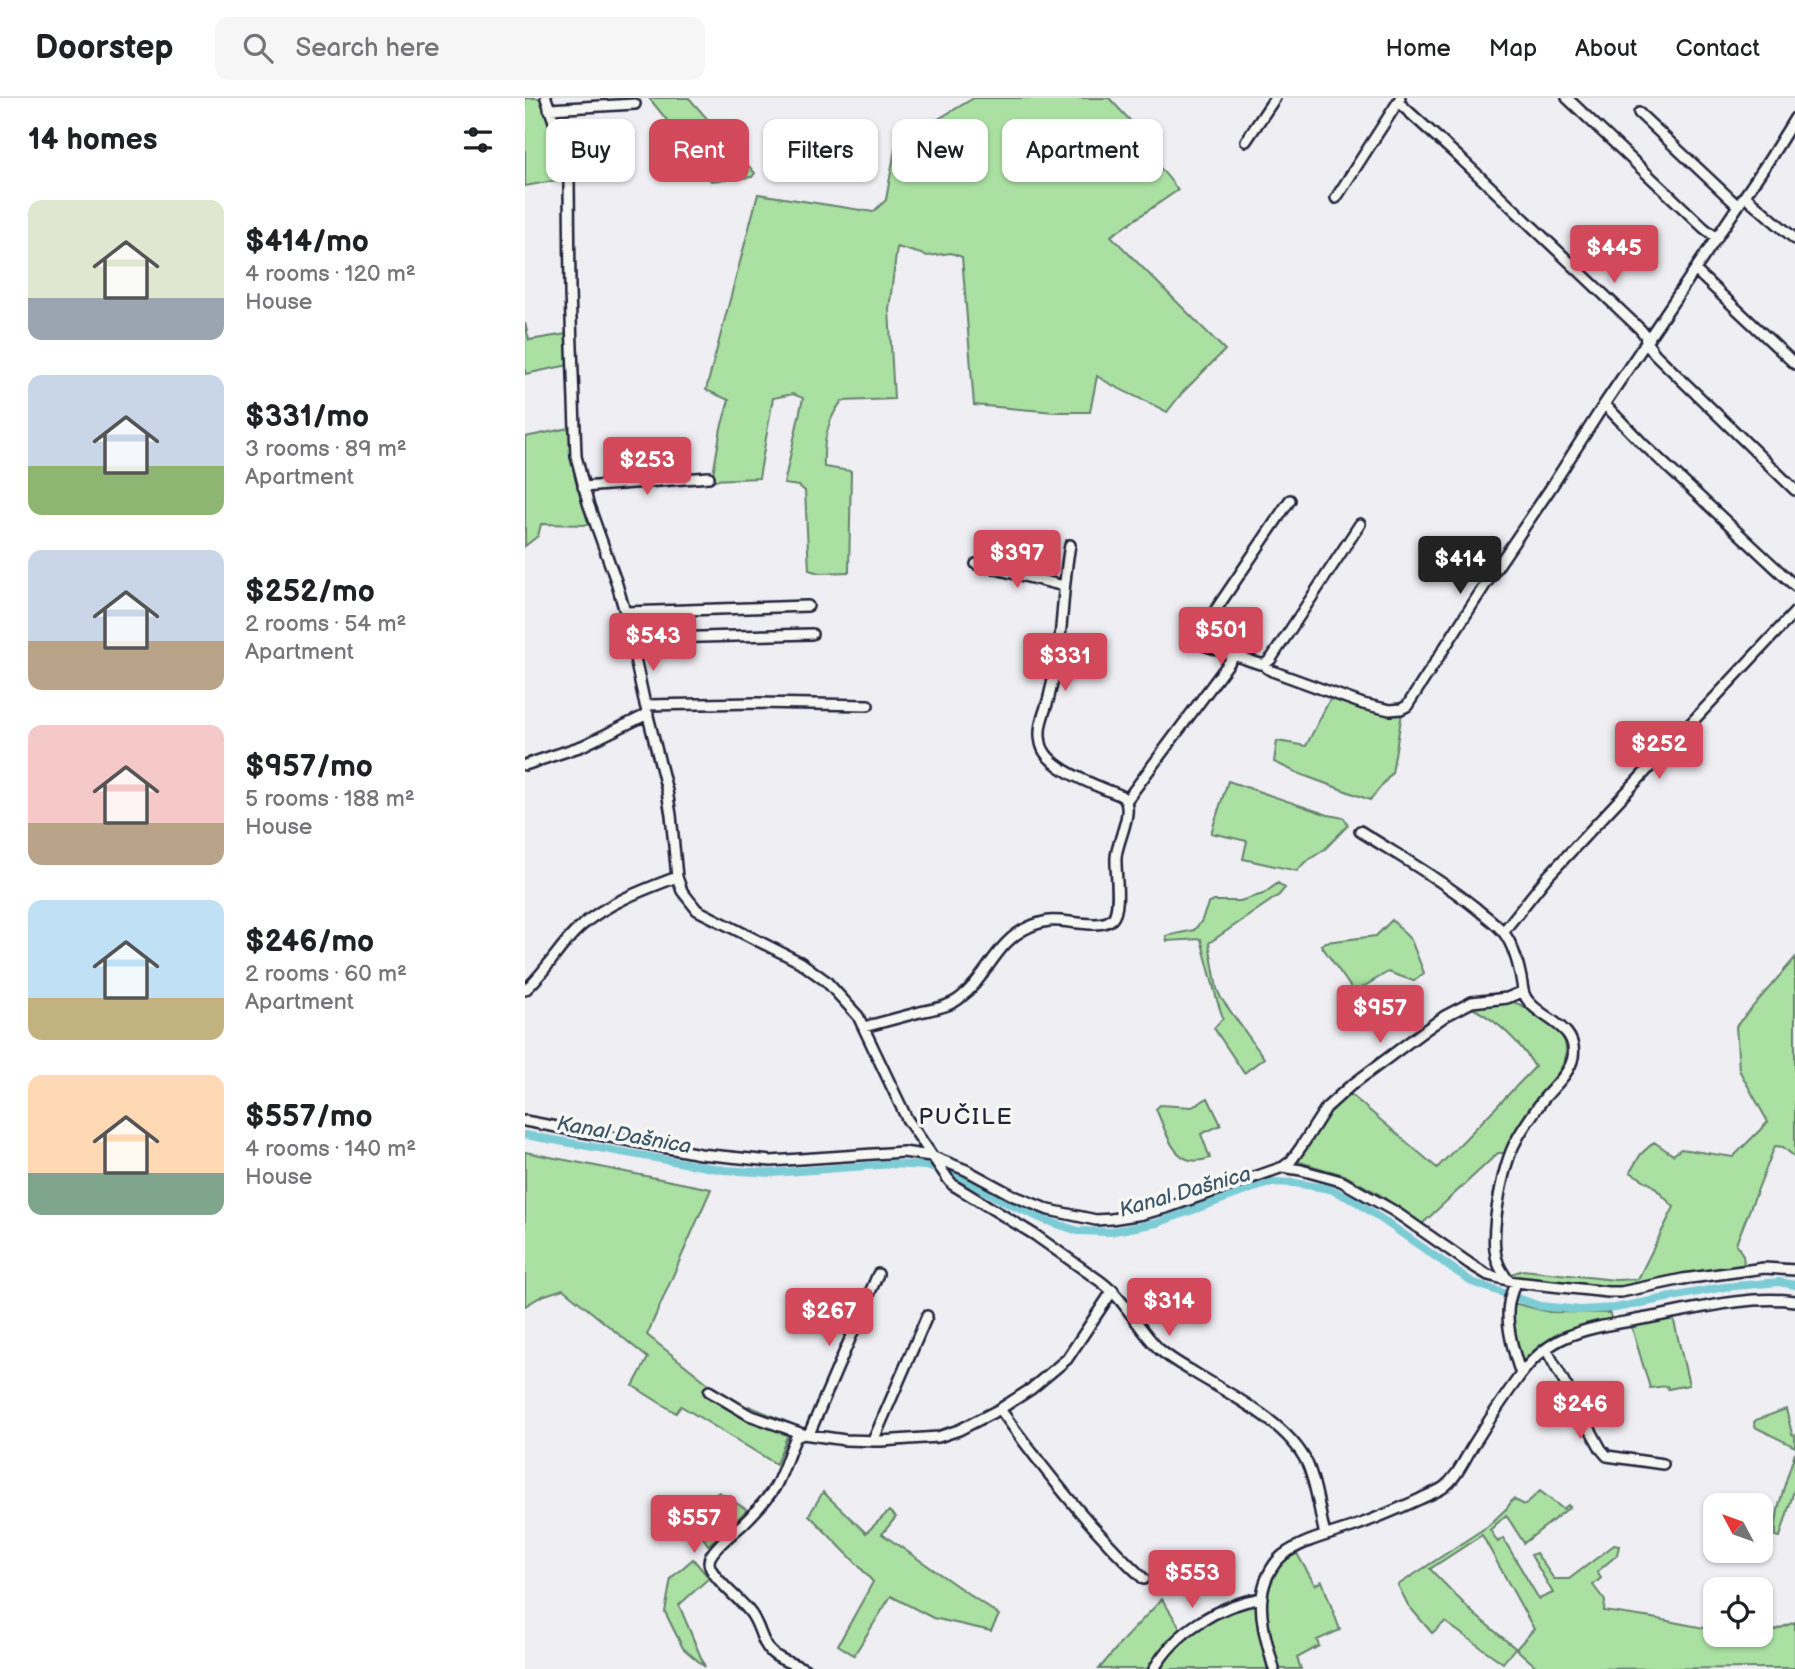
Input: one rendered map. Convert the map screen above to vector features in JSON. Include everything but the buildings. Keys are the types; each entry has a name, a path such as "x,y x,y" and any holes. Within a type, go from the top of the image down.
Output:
{"street":[{"path":"546,98 565,154 569,182 576,456 583,488 625,612 671,815 677,877 681,891 697,910 814,970 849,1004 864,1027 907,1119 953,1185 1035,1235 1113,1290 1160,1350 1280,1429 1307,1462 1325,1535"},
{"path":"1246,141 1275,98"},
{"path":"1567,98 1717,238"},
{"path":"1336,198 1399,100 1640,329 1655,354 1795,490"},
{"path":"549,109 635,104"},
{"path":"1639,113 1738,206"},
{"path":"1265,664 1272,671 1363,704 1390,710 1407,706 1795,118"},
{"path":"1745,196 1795,239"},
{"path":"1695,270 1795,364"},
{"path":"1605,403 1642,443 1795,586"},
{"path":"583,488 709,477"},
{"path":"1290,500 1195,640 1198,643 1265,664 1271,659 1360,524"},
{"path":"864,1027 958,1000 1002,946 1030,926 1047,921 1097,923 1111,919 1115,914 1116,856 1128,810 1126,801 1120,795 1052,762 1045,755 1041,744 1041,719 1048,700 1061,636 1070,545"},
{"path":"976,565 1064,586"},
{"path":"625,612 808,606"},
{"path":"1503,932 1547,877 1795,612"},
{"path":"631,639 812,634"},
{"path":"1126,801 1234,656"},
{"path":"525,765 582,746 647,709 757,703 868,705"},
{"path":"1360,831 1456,892 1503,932 1515,957 1521,976 1522,992 1530,1004 1569,1035 1573,1059 1515,1142 1506,1170 1496,1214 1495,1251 1499,1268 1512,1283"},
{"path":"525,990 580,927 635,893 677,877"},
{"path":"525,1121 700,1154 771,1161 903,1152 933,1158 966,1170 1014,1196 1049,1210 1068,1216 1111,1219 1166,1208 1283,1167 1301,1147 1326,1108 1349,1087 1424,1031 1472,1002 1507,998 1522,992"},
{"path":"1283,1167 1341,1181 1394,1212 1488,1275 1512,1283 1621,1292 1752,1269 1795,1270"},
{"path":"806,1669 771,1652 757,1621 714,1575 709,1559 712,1552 744,1523 774,1488 796,1437 806,1434 878,1274"},
{"path":"1512,1283 1508,1305 1510,1332 1521,1374"},
{"path":"709,1391 749,1415 806,1434 873,1441 938,1437 959,1430 1000,1409 1031,1389 1067,1359 1113,1290"},
{"path":"1274,1669 1263,1621 1262,1598 1272,1566 1296,1548 1399,1509 1444,1486 1457,1474 1473,1444 1521,1374 1546,1349 1564,1338 1613,1324 1733,1303 1780,1299 1795,1301"},
{"path":"873,1441 927,1316"},
{"path":"1546,1349 1607,1456 1663,1464"},
{"path":"1000,1409 1027,1447 1088,1521 1144,1579"},
{"path":"1154,1669 1168,1649 1195,1625 1245,1601 1262,1598"}],"green space":[{"path":"525,98 541,98 548,119 547,182 525,186"},
{"path":"649,98 689,98 707,119 666,119"},
{"path":"974,98 1109,98 1129,119 1002,119 1002,182 1163,182 1163,171 1178,190 1111,236 1225,350 1167,412 1097,376 1090,412 1055,412 974,405 962,257 951,253 928,256 897,247 889,309 894,399 842,401 829,424 824,467 851,471 849,572 819,573 809,570 805,491 799,486 784,484 803,398 793,394 773,398 759,478 712,480 729,400 706,390 758,194 873,212 886,200 892,166 892,182 988,182 988,119 938,119"},
{"path":"749,166 755,173 749,177"},
{"path":"525,323 529,340 567,334 569,365 525,374"},
{"path":"569,428 575,479 589,525 541,524 538,536 525,546 525,437"},
{"path":"1331,697 1402,713 1392,773 1370,800 1274,762 1277,741 1306,746"},
{"path":"1228,781 1344,818 1348,825 1325,849 1297,871 1243,859 1247,841 1211,833"},
{"path":"1278,883 1285,888 1279,895 1209,943 1221,998 1264,1058 1244,1073 1214,1028 1223,1018 1201,939 1167,941 1166,936 1194,930 1201,922 1208,904 1214,901 1240,901 1263,894"},
{"path":"1392,920 1411,940 1424,973 1414,981 1388,972 1356,991 1352,989 1321,945 1326,942 1376,936"},
{"path":"1795,958 1795,1157 1783,1147 1775,1146 1736,1244 1743,1255 1744,1265 1607,1289 1511,1278 1507,1273 1523,1270 1615,1280 1638,1279 1674,1207 1652,1185 1630,1172 1641,1154 1654,1142 1673,1155 1681,1149 1733,1157 1768,1122 1739,1070 1736,1026"},
{"path":"1507,1000 1532,1011 1559,1033 1566,1045 1563,1064 1533,1107 1507,1153 1498,1153 1422,1224 1379,1194 1344,1175 1296,1161 1333,1107 1349,1093 1437,1168 1535,1067 1507,1032 1470,1007"},
{"path":"1208,1098 1221,1125 1201,1134 1210,1158 1198,1161 1188,1159 1174,1148 1156,1109 1160,1105 1192,1107"},
{"path":"525,1152 711,1189 647,1335 710,1385 706,1392 745,1416 749,1406 792,1424 776,1464 681,1406 676,1413 633,1386 648,1358 563,1289 542,1296 525,1306"},
{"path":"1513,1303 1549,1312 1610,1313 1611,1321 1584,1326 1561,1335 1523,1362 1513,1334"},
{"path":"1673,1317 1689,1385 1668,1389 1667,1386 1650,1388 1631,1325"},
{"path":"1786,1409 1792,1434 1795,1435 1795,1447 1755,1427 1756,1420"},
{"path":"1795,1452 1795,1487 1780,1537 1776,1536 1777,1515"},
{"path":"1540,1491 1563,1509 1568,1505 1570,1507 1524,1543 1506,1515 1490,1530 1498,1542 1503,1538 1539,1599 1553,1593 1531,1555 1536,1553 1554,1579 1569,1579 1614,1545 1619,1546 1617,1555 1597,1572 1601,1578 1593,1585 1605,1601 1604,1611 1703,1628 1703,1647 1773,1647 1773,1631 1795,1622 1795,1668 1539,1669 1516,1649 1534,1629 1482,1535 1430,1569 1474,1614 1515,1648 1503,1663 1445,1622 1432,1633 1408,1605 1398,1585 1488,1526 1513,1499 1525,1505"},
{"path":"719,1492 747,1510 708,1545 697,1528 684,1517"},
{"path":"823,1492 866,1533 889,1511 896,1517 882,1534 999,1615 991,1631 933,1618 891,1596 854,1655 838,1645 873,1582 809,1515"},
{"path":"1296,1552 1315,1585 1322,1581 1340,1630 1317,1640 1319,1646 1297,1658 1301,1669 1159,1669 1179,1644 1205,1623 1236,1608 1267,1601 1275,1572"},
{"path":"693,1559 709,1578 679,1605 705,1667 683,1648 665,1612 671,1578"},
{"path":"1162,1599 1181,1629 1167,1642 1149,1669 1099,1669 1124,1639"}],"waterway":[{"name":"Kanal Dašnica","path":"525,1135 724,1170 772,1173 893,1164 925,1166 952,1173 1007,1203 1078,1231 1109,1232 1157,1223 1273,1182 1295,1183 1330,1189 1357,1202 1472,1282 1540,1306 1580,1310 1615,1308 1724,1287 1779,1282 1795,1285"}],"district":[{"name":"PUČILE","path":"966,1117"}]}
